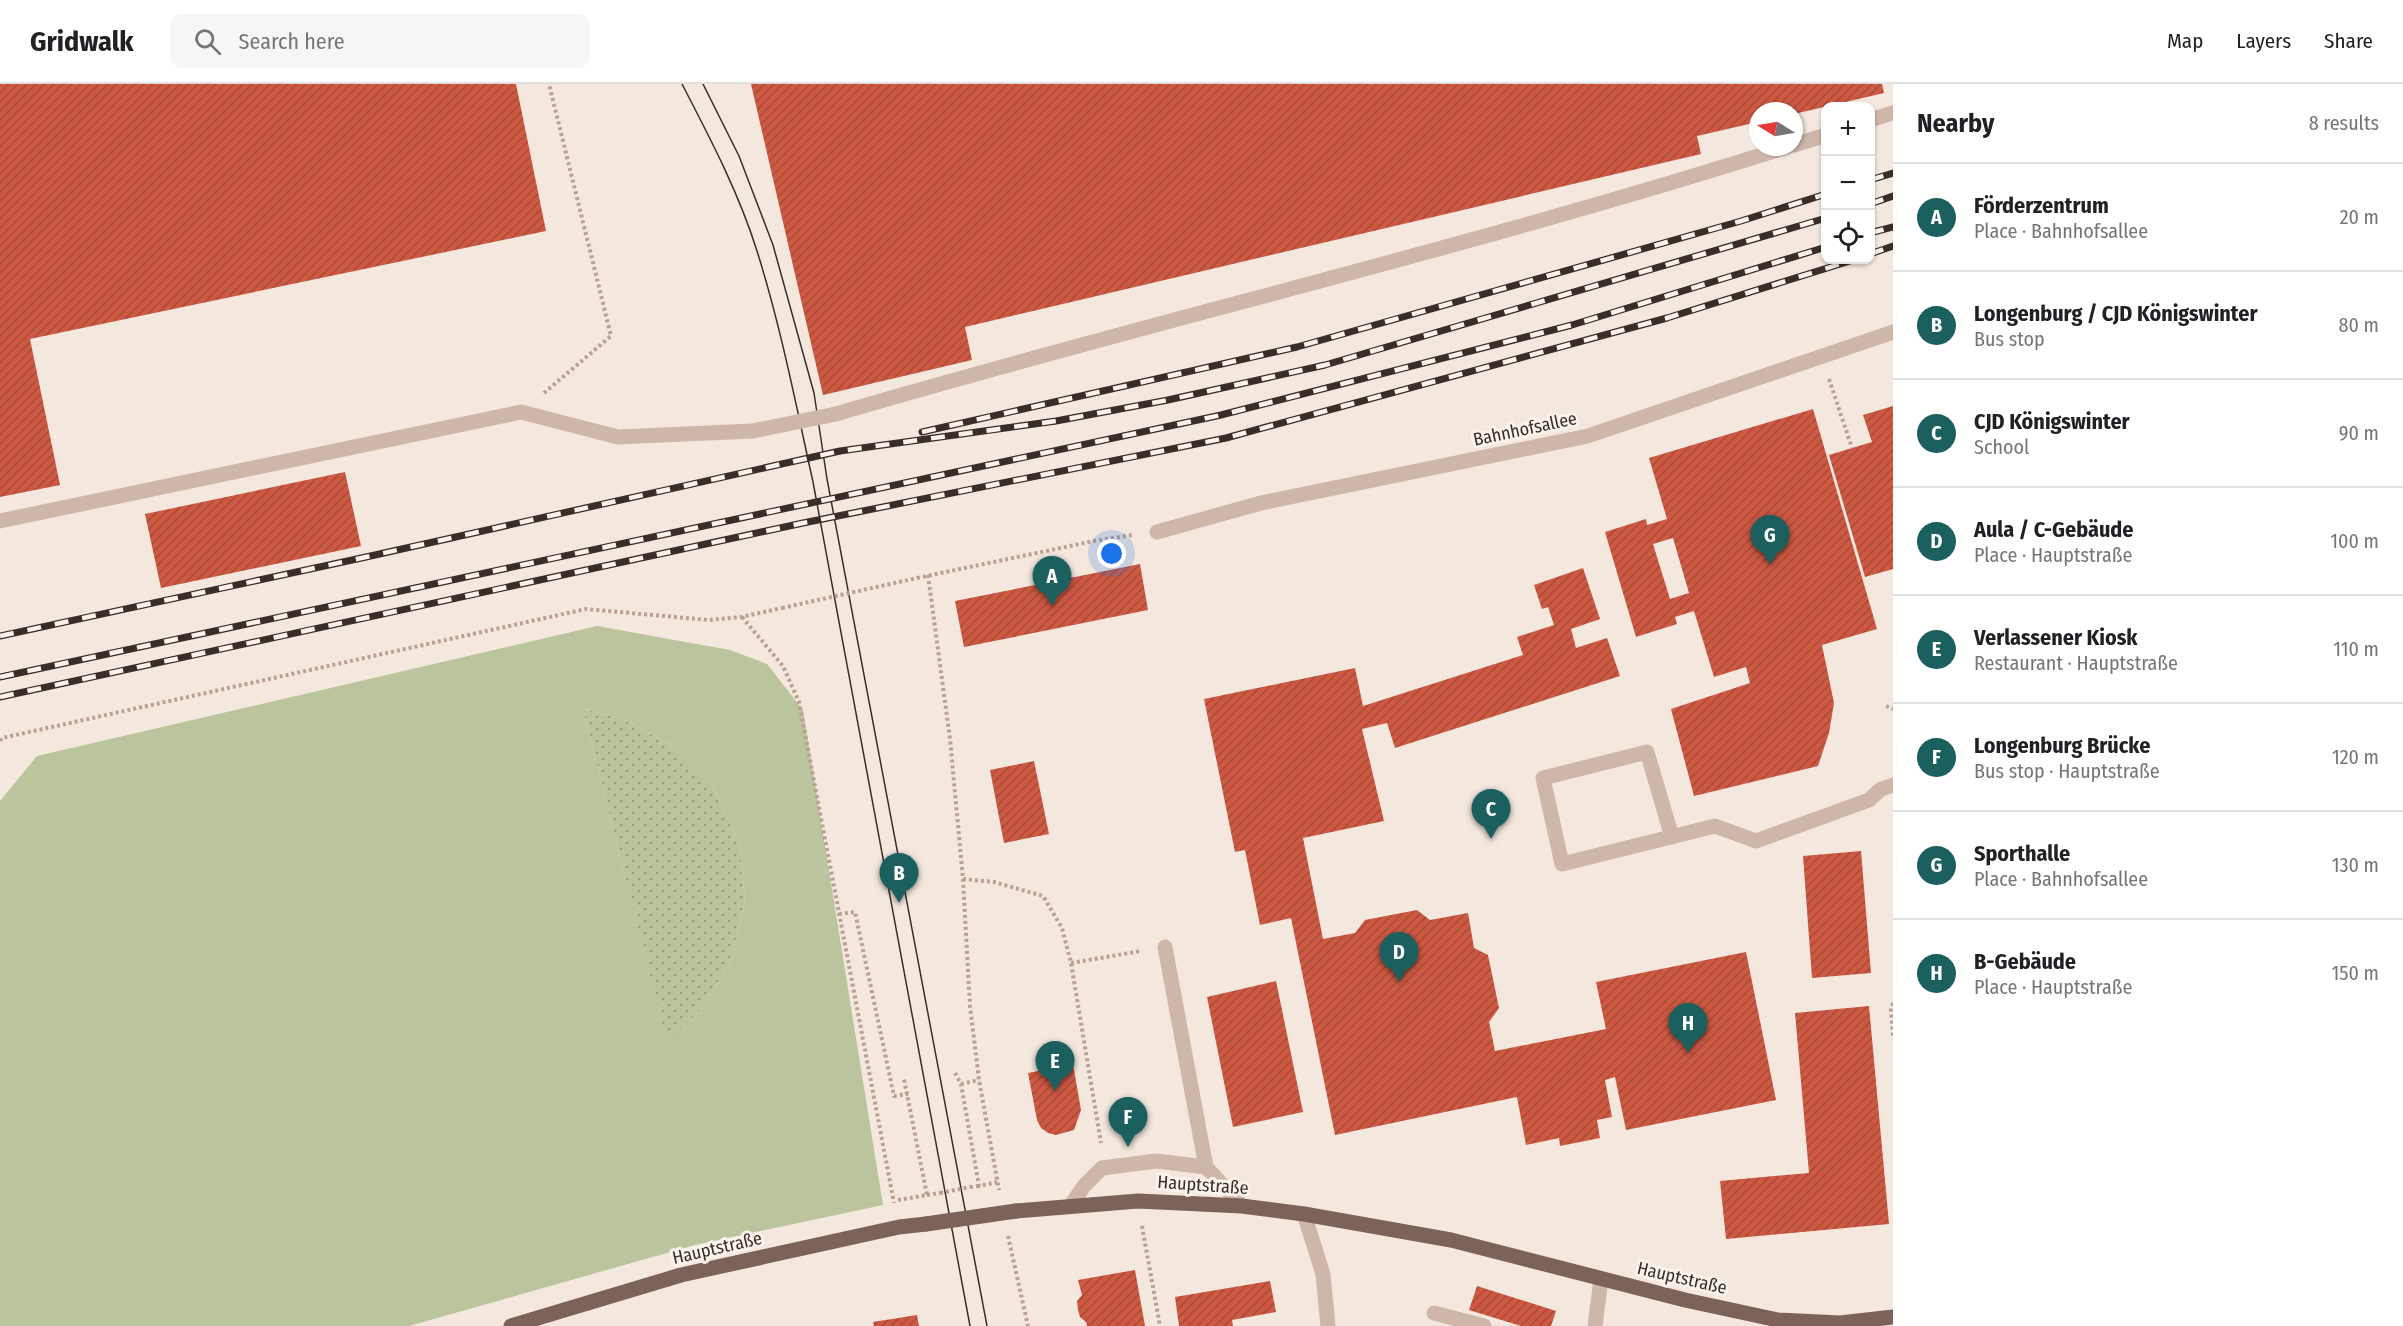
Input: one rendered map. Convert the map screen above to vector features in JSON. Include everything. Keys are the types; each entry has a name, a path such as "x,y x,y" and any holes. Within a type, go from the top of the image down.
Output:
{"main road":[{"name":"Hauptstraße","path":"520,1325 681,1275 899,1227 1071,1205 1138,1201 1242,1206 1304,1214 1451,1240 1685,1300 1778,1320 1840,1323 1893,1317"}],"street":[{"path":"1875,118 1893,113"},
{"path":"1803,142 1821,137"},
{"path":"0,521 521,412 618,437 753,431 836,414 983,371 1444,249 1757,156"},
{"name":"Bahnhofsallee","path":"1157,532 1261,503 1588,436 1893,332"},
{"path":"1672,837 1647,752 1543,778 1562,864 1672,837 1715,826 1756,841 1869,800 1881,789 1893,785"},
{"path":"1165,947 1206,1167 1242,1206"},
{"path":"1071,1205 1084,1186 1102,1168 1156,1161 1206,1167"},
{"path":"1304,1214 1323,1275 1328,1326"},
{"path":"1595,1326 1601,1279"},
{"path":"1434,1313 1484,1326"}],"path":[{"path":"521,412 611,336 549,84"},
{"path":"1821,356 1852,448"},
{"path":"0,741 2,738 586,609 709,620 741,617 1094,541 1157,532"},
{"path":"928,575 950,740 963,879 970,1006 979,1080 1000,1194"},
{"path":"741,617 783,666 799,702 899,1227"},
{"path":"1886,706 1893,709"},
{"path":"963,879 994,882 1043,896 1062,928 1071,963 1100,1134 1102,1168"},
{"path":"839,914 855,912 894,1096 908,1094"},
{"path":"1071,963 1165,947"},
{"path":"1893,1004 1891,1009 1893,1036"},
{"path":"956,1073 961,1084 979,1186"},
{"path":"904,1079 927,1195"},
{"path":"961,1084 979,1080"},
{"path":"894,1200 997,1182"},
{"path":"1138,1201 1160,1326"},
{"path":"1006,1227 1028,1326"}],"green space":[{"path":"597,626 730,650 767,664 803,710 883,1205 695,1245 409,1326 0,1326 0,801 37,756","holes":["583,709 621,718 671,745 712,785 740,845 745,901 731,960 704,1006 667,1042"]},
{"path":"583,709 621,718 671,745 712,785 740,845 745,901 731,960 704,1006 667,1043"}],"building":[{"path":"0,84 516,84 546,231 30,339 60,485 0,497"},
{"path":"751,84 1882,84 1884,93 1845,102 1821,102 1821,108 1803,112 1803,102 1749,102 1749,124 1697,136 1701,154 965,327 972,360 823,395"},
{"path":"1893,406 1893,569 1865,577 1829,455 1872,442 1863,415"},
{"path":"1813,409 1877,629 1822,645 1834,703 1829,733 1818,766 1694,796 1671,709 1750,683 1746,667 1714,677 1694,611 1675,617 1677,624 1636,637 1605,532 1646,519 1647,525 1667,519 1649,458","holes":["1673,538 1689,593 1670,599 1653,544"]},
{"path":"345,472 361,546 161,588 145,514"},
{"path":"1140,564 1148,610 964,647 955,601"},
{"path":"1583,568 1600,619 1571,629 1576,648 1607,638 1620,676 1395,748 1387,723 1362,729 1384,821 1303,838 1323,939 1355,933 1365,920 1417,910 1430,920 1468,913 1474,948 1488,955 1499,1008 1489,1022 1495,1051 1606,1029 1596,982 1746,952 1776,1100 1626,1130 1615,1077 1605,1080 1612,1117 1597,1120 1600,1138 1560,1146 1559,1138 1526,1145 1517,1097 1335,1135 1291,918 1260,925 1245,850 1235,852 1204,699 1355,668 1363,706 1523,655 1517,637 1554,625 1548,607 1542,609 1534,585"},
{"path":"1034,761 1049,834 1004,843 990,770"},
{"path":"1861,851 1871,973 1812,978 1803,856"},
{"path":"1276,981 1303,1112 1233,1127 1207,997"},
{"path":"1869,1006 1889,1224 1726,1239 1720,1181 1809,1173 1795,1013"},
{"path":"1073,1064 1081,1110 1074,1130 1056,1135 1048,1133 1041,1128 1037,1120 1028,1073"},
{"path":"1135,1270 1145,1326 1087,1326 1078,1310 1077,1301 1082,1295 1078,1280"},
{"path":"1270,1281 1276,1312 1232,1320 1233,1326 1179,1326 1175,1297"},
{"path":"1477,1286 1556,1311 1551,1326 1521,1326 1469,1310"},
{"path":"917,1315 919,1326 874,1326 873,1322"}],"tram line":[{"path":"682,84 723,166 750,229 788,366 813,482 970,1326"},
{"path":"703,84 739,156 773,245 814,393 827,479 987,1326"}],"railway":[{"path":"1875,178 1893,173"},
{"path":"922,432 1297,347 1741,221 1821,196"},
{"path":"1875,202 1893,196"},
{"path":"0,636 840,451 1056,421 1168,400 1325,365 1821,219"},
{"path":"1875,232 1893,227"},
{"path":"1875,252 1893,246"},
{"path":"0,677 1221,415 1572,325 1821,249"},
{"path":"0,697 803,523 1226,438 1667,318 1840,264"}],"place":[{"name":"Sporthalle","path":"1770,565"},
{"name":"Förderzentrum","path":"1052,606"},
{"name":"CJD Königswinter","path":"1491,839"},
{"name":"Longenburg / CJD Königswinter","path":"899,903"},
{"name":"Aula / C-Gebäude","path":"1399,982"},
{"name":"B-Gebäude","path":"1688,1053"},
{"name":"Verlassener Kiosk","path":"1055,1091"},
{"name":"Longenburg Brücke","path":"1128,1147"}]}
